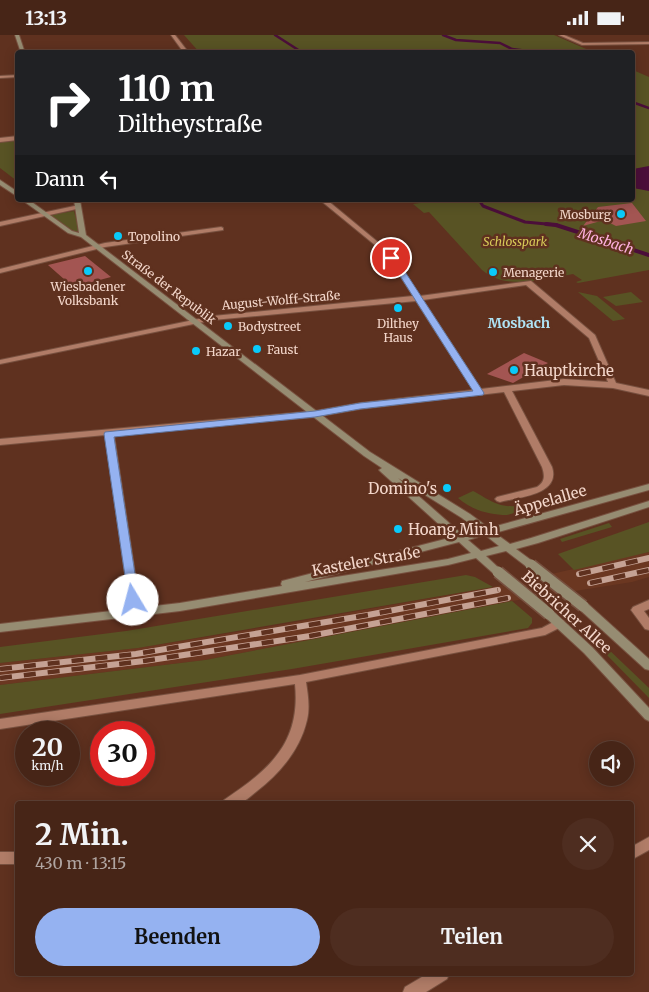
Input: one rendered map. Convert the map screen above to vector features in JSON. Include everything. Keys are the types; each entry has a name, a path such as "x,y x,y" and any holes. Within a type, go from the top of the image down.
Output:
{"street":[{"path":"17,35 22,50"},
{"path":"173,35 184,50"},
{"path":"561,35 582,44 649,43"},
{"path":"0,77 15,76"},
{"path":"0,140 15,138"},
{"path":"0,182 15,193"},
{"name":"Straße der Republik","path":"28,202 70,232 83,237 97,247 367,454 488,532"},
{"path":"78,202 83,237"},
{"path":"325,202 377,244 394,261 479,393"},
{"path":"0,224 79,207"},
{"path":"0,271 97,247 221,229"},
{"name":"August-Wolff-Straße","path":"0,362 193,321 419,298 528,283 592,337 613,385"},
{"path":"0,442 109,434 315,414 360,406 564,382 613,385 649,393"},
{"path":"500,499 540,489 547,483 549,473 506,390"},
{"path":"109,434 135,613"},
{"name":"Straße der Republik","path":"367,454 458,538"},
{"name":"Äppelallee","path":"458,538 488,532 649,487"},
{"path":"509,547 649,504"},
{"name":"Biebricher Allee","path":"488,532 583,606 649,666"},
{"name":"Kasteler Straße","path":"227,599 458,538"},
{"name":"Biebricher Allee","path":"458,538 549,614 588,650 649,716"},
{"name":"Kasteler Straße","path":"0,628 135,613 227,599 477,555 509,547"},
{"path":"649,604 637,610 649,626"},
{"path":"0,724 300,679 545,631 559,623"},
{"path":"233,801 273,769 289,750 298,734 303,702 300,679"},
{"path":"634,853 649,843"},
{"path":"0,858 15,858"},
{"path":"411,992 438,976"}],"shaded area":[{"path":"649,166 649,191 635,188 635,169"},
{"path":"649,552 649,577 632,582 512,601 205,660 0,685 0,663 138,648 285,624 493,587"}],"green space":[{"path":"184,35 554,35 588,50 197,50"},
{"name":"Schlosspark","path":"635,71 649,77 649,270 578,283 576,282 582,280 573,274 526,282 503,280 482,270 429,212 424,213 413,204 428,202 635,202"},
{"path":"15,140 15,179 0,168 0,142"},
{"path":"74,211 79,231 74,232 51,215"},
{"path":"578,292 597,296 625,319 613,321"},
{"path":"631,292 643,302 616,306 603,297"},
{"path":"473,491 505,506 522,506 564,495 567,499 507,515 500,515 475,509 458,498"},
{"path":"649,522 649,552 574,570 558,554"},
{"path":"609,523 612,527 562,542 560,539"},
{"path":"466,575 475,577 493,587 138,648 0,663 0,647 126,631"},
{"path":"512,601 532,618 532,623 528,628 292,669 0,714 0,685 205,660"},
{"path":"605,646 649,688 649,698 600,648"}],"building":[{"name":"Mosburg","path":"632,203 646,221 616,226 604,220 583,226 598,207"},
{"name":"Wiesbadener Volksbank","path":"85,256 111,277 73,287 48,265"},
{"name":"Hauptkirche","path":"524,353 548,363 513,383 487,374"}],"waterway":[{"name":"Mosbach","path":"275,35 298,50"},
{"path":"443,35 456,40 500,43 512,49 520,50"},
{"path":"635,103 649,108"},
{"name":"Mosbach","path":"480,202 483,206 525,222 557,225"},
{"name":"Mosbach","path":"546,224 556,225 649,255"}],"railway":[{"path":"579,574 649,558"},
{"path":"590,583 649,570"},
{"path":"0,669 136,654 368,615 498,590"},
{"path":"0,678 144,661 310,636 508,598"}],"place":[{"name":"Mosburg","path":"621,214"},
{"name":"Topolino","path":"118,236"},
{"name":"Wiesbadener Volksbank","path":"88,271"},
{"name":"Menagerie","path":"493,272"},
{"name":"Dilthey Haus","path":"398,308"},
{"name":"Bodystreet","path":"228,326"},
{"name":"Faust","path":"257,349"},
{"name":"Hazar","path":"196,351"},
{"name":"Hauptkirche","path":"514,370"},
{"name":"Domino's","path":"447,488"},
{"name":"Hoang Minh","path":"398,529"}],"district":[{"name":"Mosbach","path":"519,323"}],"route":[{"path":"133,600 109,434 315,414 360,406 479,393 447,341 391,258"}]}
